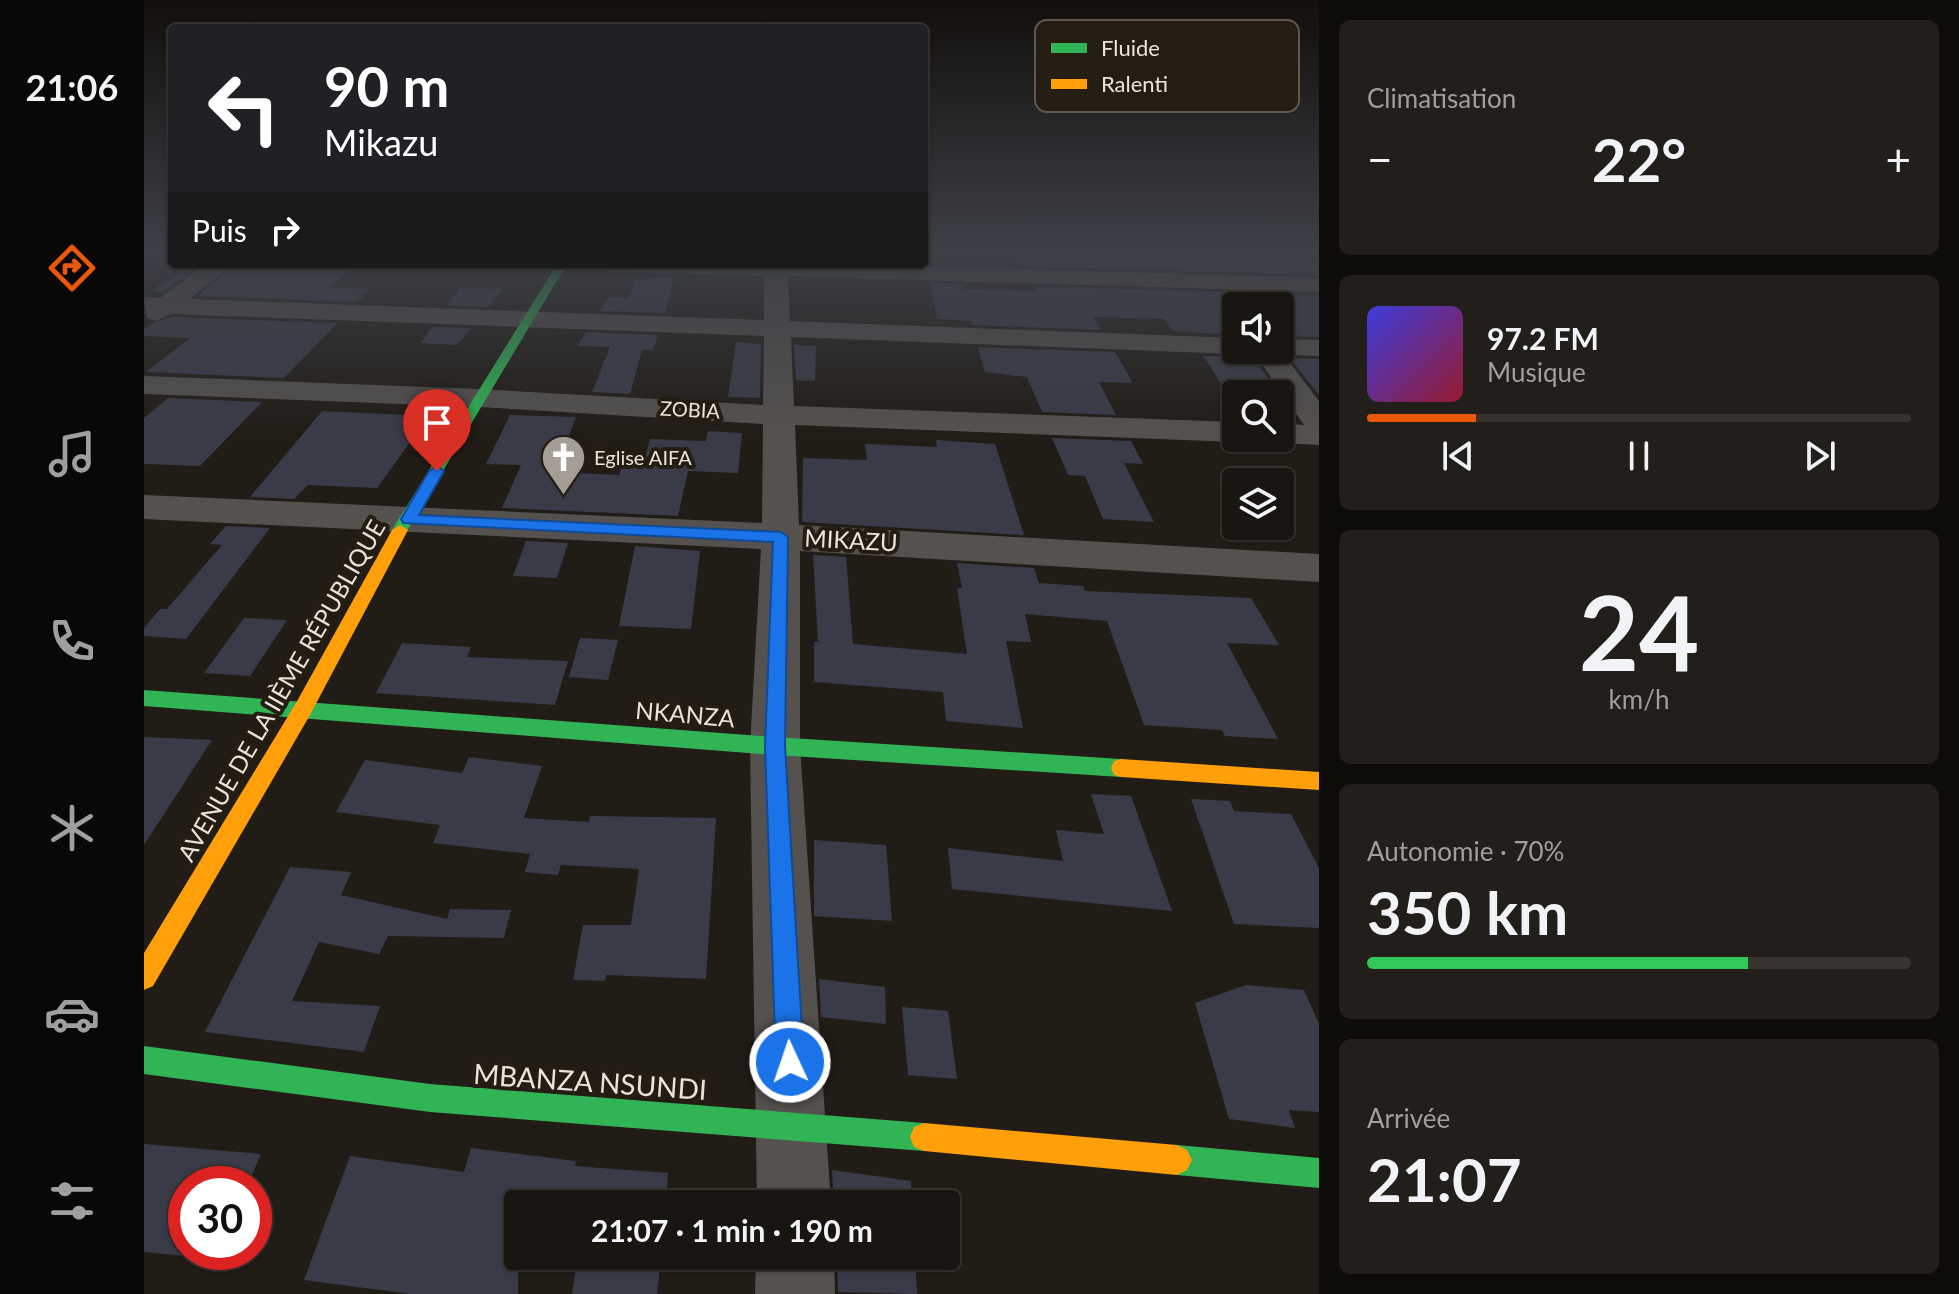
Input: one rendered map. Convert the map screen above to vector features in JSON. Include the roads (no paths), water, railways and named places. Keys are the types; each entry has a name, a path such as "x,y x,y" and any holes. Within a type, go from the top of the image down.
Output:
{"street":[{"path":"339,312 1222,345"},
{"name":"AVENUE DE LA IIÈME RÉPUBLIQUE","path":"144,977 303,709 377,568 533,312"},
{"path":"776,312 781,537 775,746 794,1190"},
{"path":"1294,347 1319,348"},
{"path":"1276,364 1319,423"},
{"name":"ZOBIA","path":"144,385 479,398 777,415 1222,431"},
{"path":"1294,434 1319,435"},
{"name":"MIKAZU","path":"144,507 781,537 1319,568"},
{"name":"NKANZA","path":"144,698 775,746 1319,781"},
{"name":"MBANZA NSUNDI","path":"144,1060 430,1098 793,1125 1319,1173"},
{"path":"795,1270 795,1294"}],"place":[{"name":"Eglise AIFA","path":"563,497"}]}
